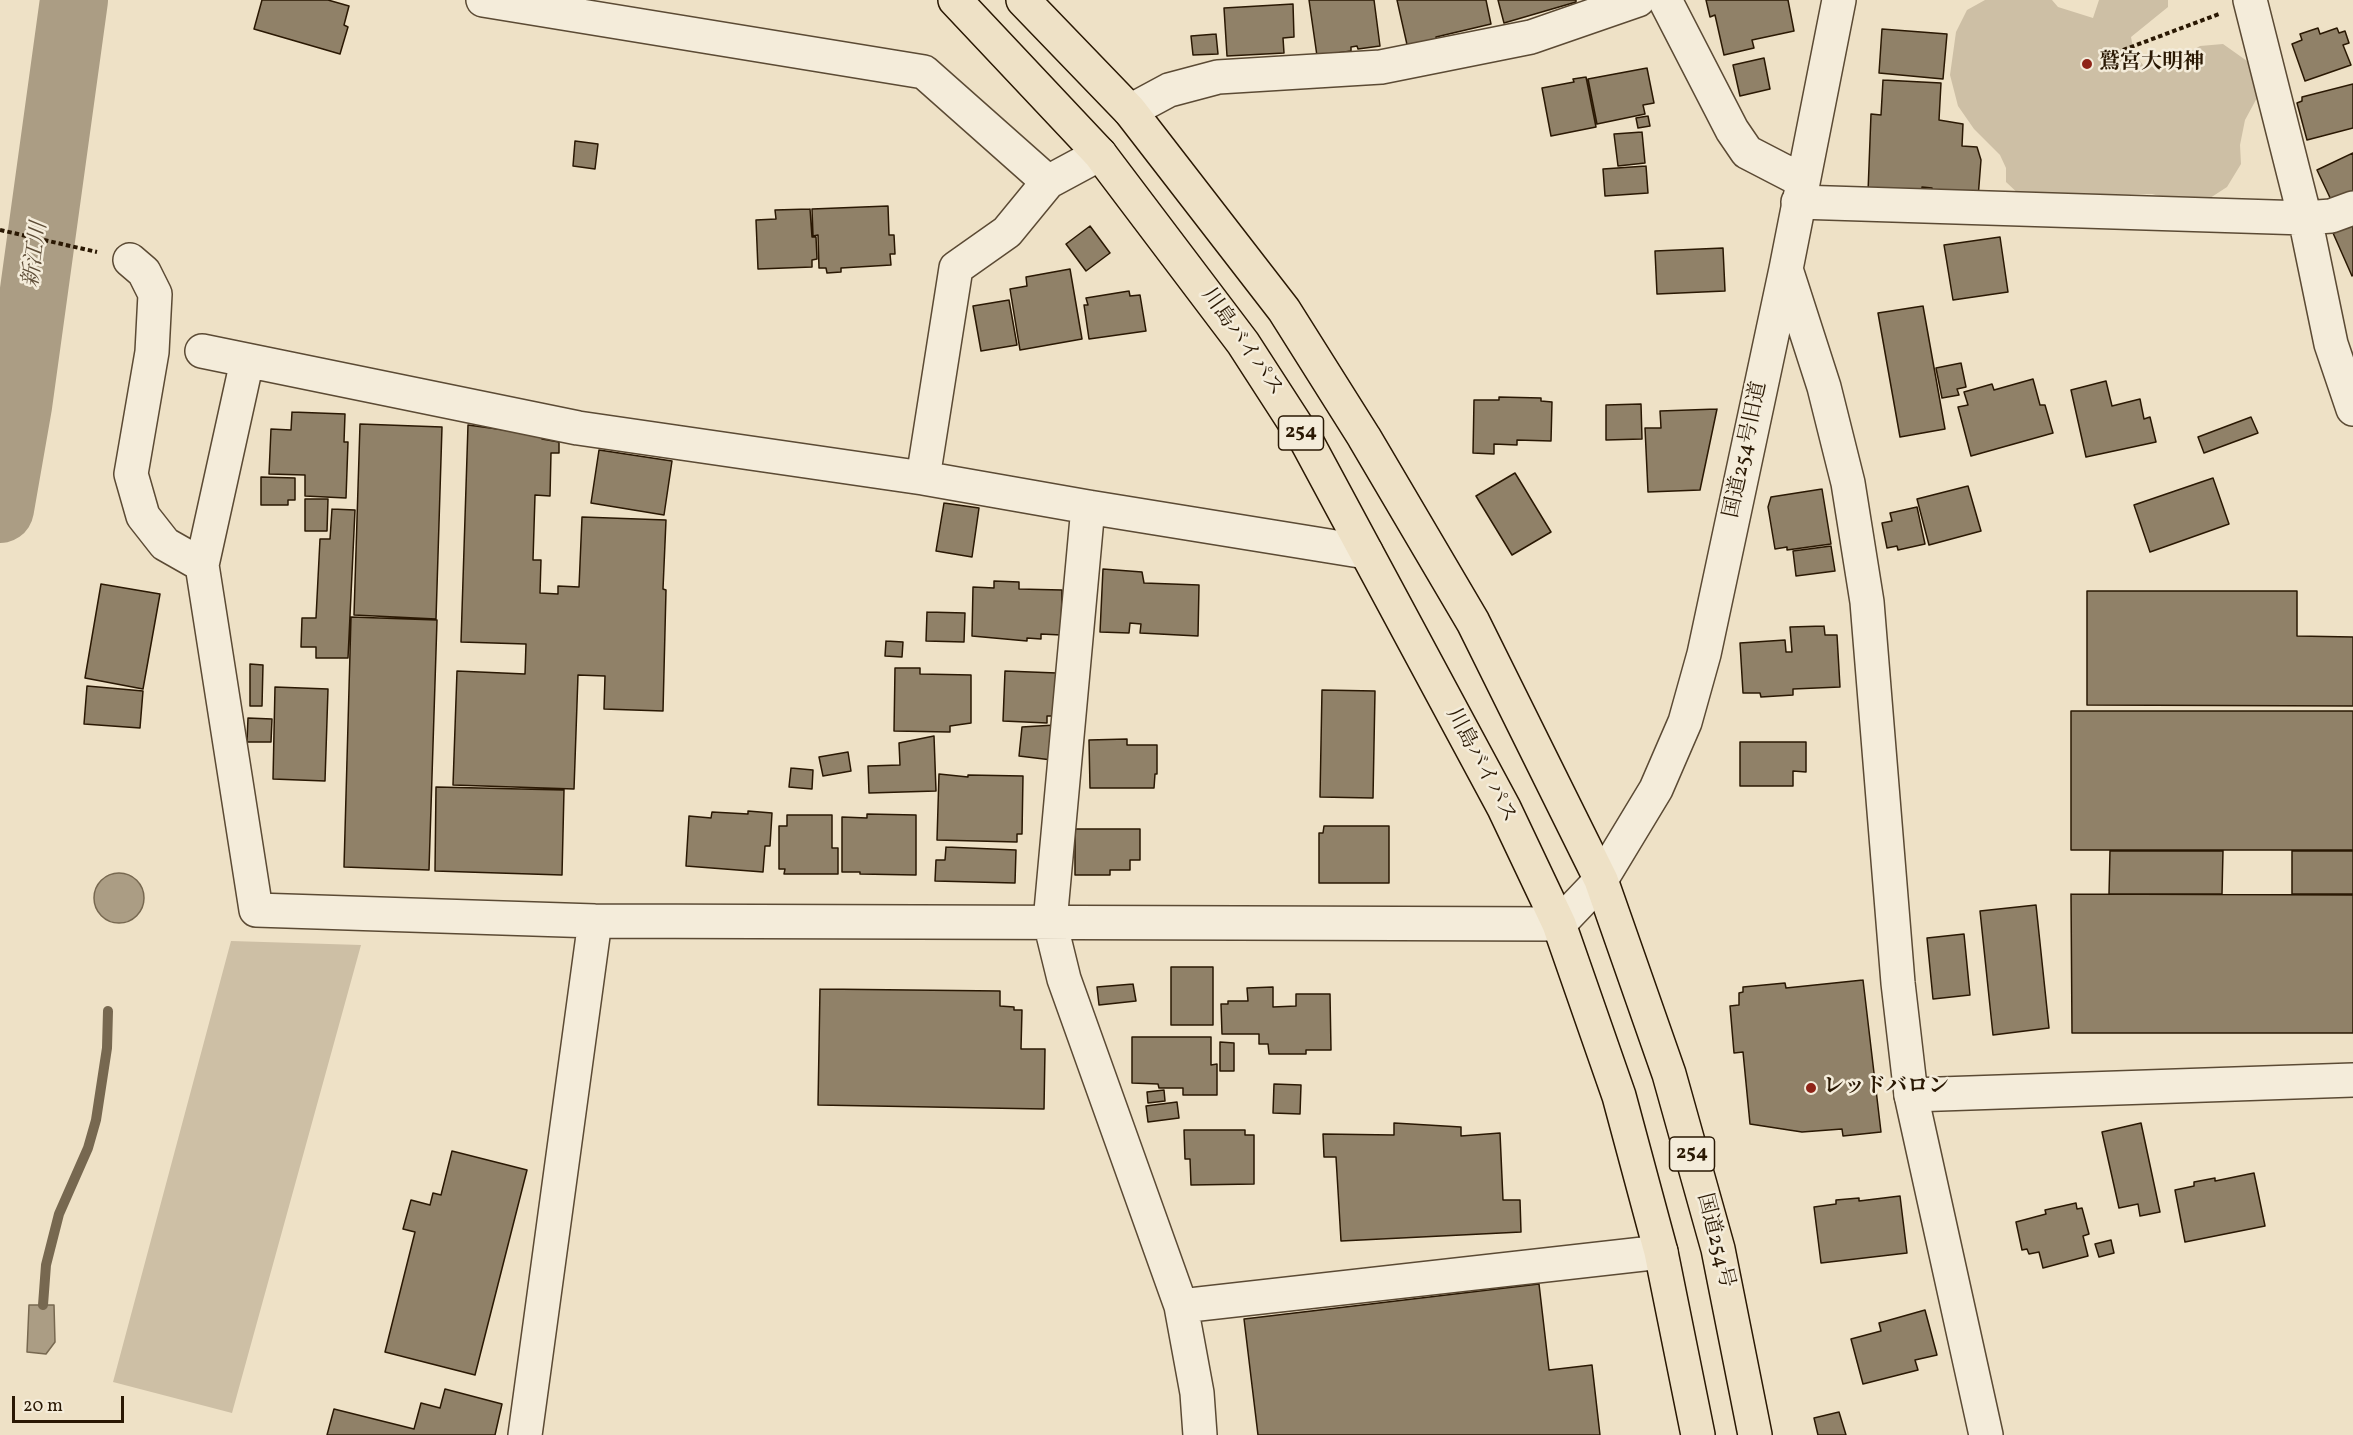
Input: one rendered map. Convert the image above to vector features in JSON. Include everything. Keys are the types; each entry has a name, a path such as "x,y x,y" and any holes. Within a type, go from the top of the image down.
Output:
{"highway":[{"name":"川島バイパス","path":"955,0 1100,154 1243,343 1307,442 1504,808 1559,924"},
{"name":"254","path":"1023,0 1130,111 1284,310 1364,437 1473,622 1601,880"},
{"name":"国道254号","path":"1601,880 1670,1074 1715,1238 1755,1435"},
{"name":"254","path":"1559,924 1619,1096 1662,1252 1698,1435"}],"street":[{"path":"483,0 924,72 1048,182"},
{"path":"1130,111 1169,90 1218,76 1381,67 1531,37 1638,0"},
{"path":"1665,0 1732,130 1747,152 1801,191 2305,218 2331,216 2353,208"},
{"name":"国道254号旧道","path":"1559,924 1601,880 1656,789 1685,722 1704,654 1786,269 1839,0"},
{"path":"2250,1 2305,218 2331,344 2353,409"},
{"path":"923,478 956,268 1006,232 1048,182 1100,154"},
{"path":"130,260 144,272 154,294 152,352 131,474 143,516 165,544 202,565"},
{"path":"1786,269 1824,387 1848,483 1867,602 1898,982 1911,1095 1986,1435"},
{"path":"202,351 578,428 923,478 1366,552"},
{"path":"247,361 202,565 256,910 595,921 1559,924"},
{"path":"1088,507 1050,922 1064,979 1180,1306 1197,1394 1200,1435"},
{"path":"525,1435 595,921"},
{"path":"1911,1095 2353,1080"},
{"path":"1180,1306 1662,1252"}],"path":[{"path":"2123,50 2250,1"},
{"path":"0,230 130,260"}],"shaded area":[{"path":"1985,0 2052,0 2058,7 2093,18 2099,0 2168,0 2168,7 2131,37 2134,53 2143,65 2161,68 2200,46 2223,44 2247,61 2258,96 2245,120 2240,145 2241,164 2227,187 2207,200 2182,202 2152,194 2022,197 2006,182 2006,168 2000,155 1974,129 1958,106 1950,75 1956,32 1967,10"},
{"path":"114,873 124,873 137,880 144,893 144,903 137,916 124,923 114,923 105,919 98,912 94,903 94,893 98,884 105,877"},
{"path":"231,941 361,945 232,1413 113,1382"},
{"path":"29,1305 54,1305 55,1342 46,1354 27,1352"}],"building":[{"path":"262,0 328,0 349,6 344,25 348,27 340,54 254,29"},
{"path":"1309,0 1374,0 1380,46 1358,49 1357,46 1351,47 1351,51 1317,56"},
{"path":"1397,0 1486,0 1491,24 1436,37 1437,42 1408,49"},
{"path":"1498,0 1576,0 1576,2 1504,23"},
{"path":"1706,0 1788,0 1794,31 1752,40 1754,48 1724,55 1715,15 1710,17"},
{"path":"1293,4 1294,37 1283,38 1284,53 1227,56 1224,8"},
{"path":"2318,28 2320,34 2337,28 2339,33 2345,31 2349,43 2343,45 2351,65 2305,81 2292,44 2302,40 2300,34"},
{"path":"1882,29 1947,34 1943,79 1879,73"},
{"path":"1216,34 1218,54 1193,55 1191,36"},
{"path":"1764,58 1770,89 1740,96 1733,65"},
{"path":"1647,68 1654,103 1643,105 1645,114 1597,124 1588,79"},
{"path":"1586,77 1596,127 1551,136 1542,88 1574,82 1573,79"},
{"path":"1883,80 1941,83 1939,120 1963,124 1962,146 1977,147 1981,160 1978,198 1932,195 1932,188 1922,187 1922,195 1868,192 1871,114 1881,115"},
{"path":"2353,84 2353,128 2307,140 2297,103 2302,101 2302,97"},
{"path":"1648,116 1650,126 1638,128 1636,118"},
{"path":"1642,132 1645,163 1618,166 1614,134"},
{"path":"575,141 598,144 595,169 573,166"},
{"path":"2353,153 2353,195 2333,204 2317,170"},
{"path":"1646,166 1648,193 1605,196 1603,169"},
{"path":"888,206 889,235 894,235 895,254 890,254 891,265 841,268 841,272 827,273 826,268 819,268 818,235 813,236 812,209"},
{"path":"810,209 812,237 816,237 817,259 812,260 812,267 758,269 756,220 776,219 775,210"},
{"path":"2353,224 2353,275 2352,276 2333,233"},
{"path":"1090,226 1110,253 1086,271 1066,244"},
{"path":"2000,237 2008,292 1953,300 1944,245"},
{"path":"1723,248 1725,291 1657,294 1655,251"},
{"path":"1070,269 1082,339 1020,350 1010,289 1027,286 1026,277"},
{"path":"1129,291 1130,296 1140,295 1146,331 1089,339 1084,305 1088,305 1086,298"},
{"path":"1009,300 1017,345 981,351 973,306"},
{"path":"1923,306 1945,429 1900,437 1878,313"},
{"path":"1961,363 1966,387 1957,389 1959,395 1942,398 1936,368"},
{"path":"2033,379 2040,405 2045,405 2053,433 1971,456 1958,407 1968,405 1964,392 1992,384 1994,390"},
{"path":"2106,381 2112,406 2140,399 2144,419 2150,417 2156,442 2086,457 2071,390"},
{"path":"1499,397 1541,398 1541,401 1552,402 1551,441 1517,440 1517,445 1494,444 1494,454 1473,453 1474,400 1499,400"},
{"path":"1641,404 1642,439 1606,440 1606,405"},
{"path":"1717,409 1700,490 1648,492 1645,428 1661,428 1660,411"},
{"path":"292,412 345,414 344,442 348,442 346,498 305,496 305,475 269,474 271,429 291,430"},
{"path":"2251,417 2258,433 2204,453 2198,437"},
{"path":"360,424 442,427 436,619 354,615"},
{"path":"468,425 542,435 542,439 559,442 559,453 551,453 550,496 535,495 533,560 541,560 540,593 558,594 558,586 579,587 582,517 666,520 663,589 666,590 663,711 604,709 605,676 578,675 574,789 453,785 457,671 525,674 526,644 461,642"},
{"path":"599,450 672,461 664,515 591,503"},
{"path":"1515,473 1551,532 1512,555 1476,496"},
{"path":"261,477 295,478 295,500 288,500 288,505 261,505"},
{"path":"2213,478 2229,524 2150,552 2134,505"},
{"path":"1968,486 1981,531 1929,545 1917,499"},
{"path":"1822,489 1831,544 1787,550 1787,547 1775,549 1768,507 1771,497"},
{"path":"305,499 328,499 327,531 305,531"},
{"path":"944,503 979,508 972,557 936,551"},
{"path":"1917,507 1925,544 1898,550 1897,546 1887,548 1882,523 1892,521 1890,513"},
{"path":"332,509 355,510 348,658 316,658 316,647 301,647 302,618 316,618 320,539 330,539"},
{"path":"1831,546 1835,571 1796,576 1793,551"},
{"path":"1103,569 1142,572 1144,583 1199,585 1198,636 1140,633 1141,624 1130,623 1129,633 1100,632"},
{"path":"994,581 1019,582 1019,589 1062,590 1061,635 1041,634 1041,639 1027,638 1027,641 972,636 973,587 994,588"},
{"path":"101,584 160,594 143,689 85,678"},
{"path":"2087,591 2297,591 2297,636 2353,637 2353,706 2087,705"},
{"path":"927,612 965,613 964,642 926,641"},
{"path":"351,617 437,620 429,870 344,867"},
{"path":"1824,626 1825,635 1837,635 1840,687 1793,689 1793,695 1761,697 1760,693 1743,693 1740,643 1785,640 1786,652 1792,652 1790,627"},
{"path":"886,641 903,642 902,657 885,656"},
{"path":"250,664 263,665 262,706 250,706"},
{"path":"895,668 920,668 920,674 971,675 971,723 950,726 950,732 894,731"},
{"path":"1005,671 1057,673 1056,716 1047,716 1047,723 1003,721"},
{"path":"87,686 143,691 140,728 84,724"},
{"path":"275,687 328,689 325,781 273,779"},
{"path":"1322,690 1375,691 1373,798 1320,797"},
{"path":"2071,711 2353,711 2353,850 2071,850"},
{"path":"248,718 272,719 271,742 247,742"},
{"path":"1055,725 1052,760 1019,756 1022,727"},
{"path":"934,736 936,791 869,793 868,766 900,765 899,743"},
{"path":"1127,739 1127,745 1157,745 1157,774 1155,774 1154,788 1090,788 1089,740"},
{"path":"1740,742 1806,742 1806,772 1793,771 1793,786 1740,786"},
{"path":"848,752 851,771 823,776 819,757"},
{"path":"791,768 813,770 812,789 789,787"},
{"path":"939,774 968,777 968,775 1023,776 1022,834 1017,834 1017,842 937,840"},
{"path":"436,787 564,790 562,875 435,871"},
{"path":"748,811 772,813 770,846 765,846 763,872 686,866 689,816 711,818 712,812 748,814"},
{"path":"867,814 916,815 916,875 842,872 842,817 867,818"},
{"path":"787,815 832,815 832,848 838,848 838,874 784,874 785,869 779,869 779,826 787,826"},
{"path":"1324,826 1389,826 1389,883 1319,883 1319,833 1323,833"},
{"path":"1075,829 1140,829 1140,860 1130,860 1130,870 1110,870 1110,875 1075,875"},
{"path":"946,847 1016,850 1015,883 935,881 936,860 945,860"},
{"path":"2110,851 2223,851 2222,894 2109,894"},
{"path":"2292,851 2353,851 2353,894 2292,894"},
{"path":"2071,894 2353,895 2353,1033 2072,1033"},
{"path":"2036,905 2049,1028 1993,1035 1980,911"},
{"path":"1964,934 1970,995 1933,999 1927,938"},
{"path":"1171,967 1213,967 1213,1025 1171,1025"},
{"name":"レッドバロン","path":"1863,980 1881,1132 1843,1136 1842,1129 1802,1132 1750,1124 1743,1052 1734,1053 1730,1006 1739,1005 1739,993 1743,992 1743,987 1785,983 1786,988"},
{"path":"1133,984 1136,1001 1099,1005 1097,987"},
{"path":"1273,987 1273,1007 1296,1006 1296,994 1330,994 1331,1050 1306,1050 1306,1054 1269,1054 1268,1044 1259,1044 1259,1034 1222,1034 1221,1004 1228,1004 1228,1001 1248,1001 1247,988"},
{"path":"820,989 1000,991 1000,1006 1022,1010 1021,1049 1045,1049 1044,1109 818,1105"},
{"path":"1132,1037 1211,1037 1211,1065 1217,1064 1217,1095 1183,1095 1183,1088 1159,1088 1158,1084 1132,1083"},
{"path":"1220,1042 1234,1043 1234,1071 1220,1071"},
{"path":"1274,1084 1301,1085 1300,1114 1273,1113"},
{"path":"1164,1090 1165,1101 1148,1103 1147,1092"},
{"path":"1177,1102 1179,1118 1148,1122 1146,1106"},
{"path":"1394,1123 1461,1127 1461,1136 1500,1133 1503,1200 1520,1200 1521,1232 1341,1241 1336,1157 1324,1157 1323,1134 1394,1135"},
{"path":"2141,1123 2160,1212 2140,1216 2138,1204 2119,1208 2102,1132"},
{"path":"1184,1130 1245,1130 1245,1135 1254,1135 1254,1184 1191,1185 1190,1159 1185,1159"},
{"path":"452,1151 527,1170 475,1375 385,1352 415,1232 403,1229 411,1200 430,1205 433,1193 441,1195"},
{"path":"2254,1173 2265,1226 2185,1242 2175,1190 2194,1186 2194,1182 2215,1178 2215,1181"},
{"path":"1900,1196 1907,1253 1821,1263 1814,1207 1836,1204 1836,1200 1859,1198 1859,1201"},
{"path":"2076,1203 2077,1209 2082,1208 2089,1234 2083,1236 2088,1256 2043,1268 2039,1252 2029,1254 2027,1249 2022,1250 2016,1222 2046,1214 2045,1210"},
{"path":"2111,1240 2114,1253 2099,1257 2095,1244"},
{"path":"1539,1284 1549,1370 1592,1365 1600,1435 1258,1435 1244,1319"},
{"path":"1925,1310 1937,1355 1915,1360 1918,1370 1863,1384 1851,1339 1881,1331 1879,1323"},
{"path":"445,1389 502,1404 495,1435 327,1435 334,1409 414,1429 421,1403 440,1408"},
{"path":"1839,1412 1846,1435 1818,1435 1814,1418"}],"waterway":[{"name":"新江川","path":"0,509 18,406 74,0"},
{"path":"43,1305 46,1265 59,1214 88,1148 96,1120 107,1048 108,1011"}],"place":[{"name":"鷲宮大明神","path":"2087,64"},
{"name":"レッドバロン","path":"1811,1088"}]}
